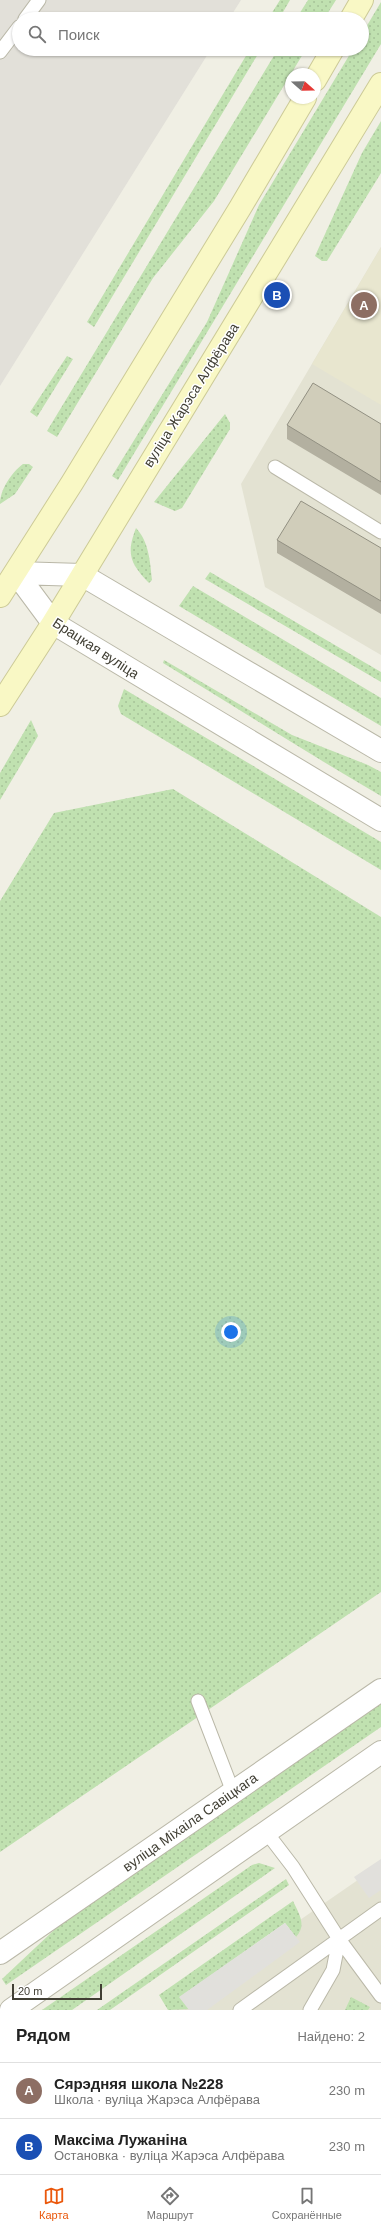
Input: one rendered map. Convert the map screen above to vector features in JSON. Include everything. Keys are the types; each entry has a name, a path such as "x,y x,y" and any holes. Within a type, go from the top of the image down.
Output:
{"main road":[{"path":"355,12 362,0"},
{"path":"321,70 329,56"},
{"name":"вуліца Жарэса Алфёрава","path":"0,705 53,623 381,84"},
{"path":"0,596 16,573 240,208 301,104"}],"street":[{"path":"16,573 82,575 381,752"},
{"name":"Брацкая вуліца","path":"16,573 53,623 381,820"},
{"name":"вуліца Міхаіла Савіцкага","path":"0,1953 381,1690"},
{"path":"11,2010 381,1752"}],"lane":[{"path":"31,12 40,0"},
{"path":"0,52 12,36"},
{"path":"275,467 381,532"},
{"path":"198,1701 233,1792"},
{"path":"266,1833 301,1879 338,1938 381,1996"},
{"path":"240,2010 338,1938 381,1909"},
{"path":"310,2010 333,1970 338,1938"}],"shaded area":[{"path":"0,0 241,0 233,12 12,12 12,56 207,56 0,386"},
{"path":"381,247 381,655 265,587 241,484"},
{"path":"381,247 381,405 312,364"},
{"path":"381,1859 381,1890 369,1898 354,1877"},
{"path":"381,1864 381,2010 169,2010 226,1971"},
{"path":"285,1923 300,1942 207,2010 189,2010 179,1997"}],"green space":[{"path":"280,0 290,0 283,12 272,12"},
{"path":"308,0 336,0 328,12 300,12"},
{"path":"381,2 381,44 118,480 112,476 207,322 259,205 349,56 369,56 369,22"},
{"path":"246,56 257,56 94,327 87,322"},
{"path":"274,56 302,56 294,68 285,68 285,84 214,201 153,278 57,437 47,431"},
{"path":"381,121 381,173 327,261 322,261 315,256 362,153"},
{"path":"67,356 73,359 37,417 30,412"},
{"path":"225,414 230,423 230,429 182,508 175,511 154,502"},
{"path":"23,464 29,464 33,467 15,494 0,504 0,499 7,482 14,472"},
{"path":"136,528 144,539 148,552 152,580 149,583 138,570 132,558 131,545"},
{"path":"210,572 381,672 381,682 205,579"},
{"path":"193,586 381,698 381,726 179,606"},
{"path":"164,660 292,735 368,765 381,772 381,796 163,663"},
{"path":"124,689 381,842 381,870 121,714 118,706"},
{"path":"31,720 38,736 0,800 0,773"},
{"path":"173,789 381,917 381,1592 0,1852 0,901 54,813"},
{"path":"381,1702 381,1727 6,1985 2,1979 69,1916"},
{"path":"259,1863 275,1868 72,2010 42,2010 252,1865"},
{"path":"286,1879 289,1885 110,2010 97,2010"},
{"path":"293,1901 301,1919 301,1928 296,1937 285,1923 180,1997 189,2009 168,2010 159,1995"},
{"path":"351,1997 370,2007 368,2010 345,2010"}],"building":[{"path":"313,383 381,424 381,482 287,425"},
{"path":"301,501 381,548 381,601 277,540"}],"place":[{"name":"Максіма Лужаніна","path":"277,295"},
{"name":"Сярэдняя школа №228","path":"364,305"}]}
